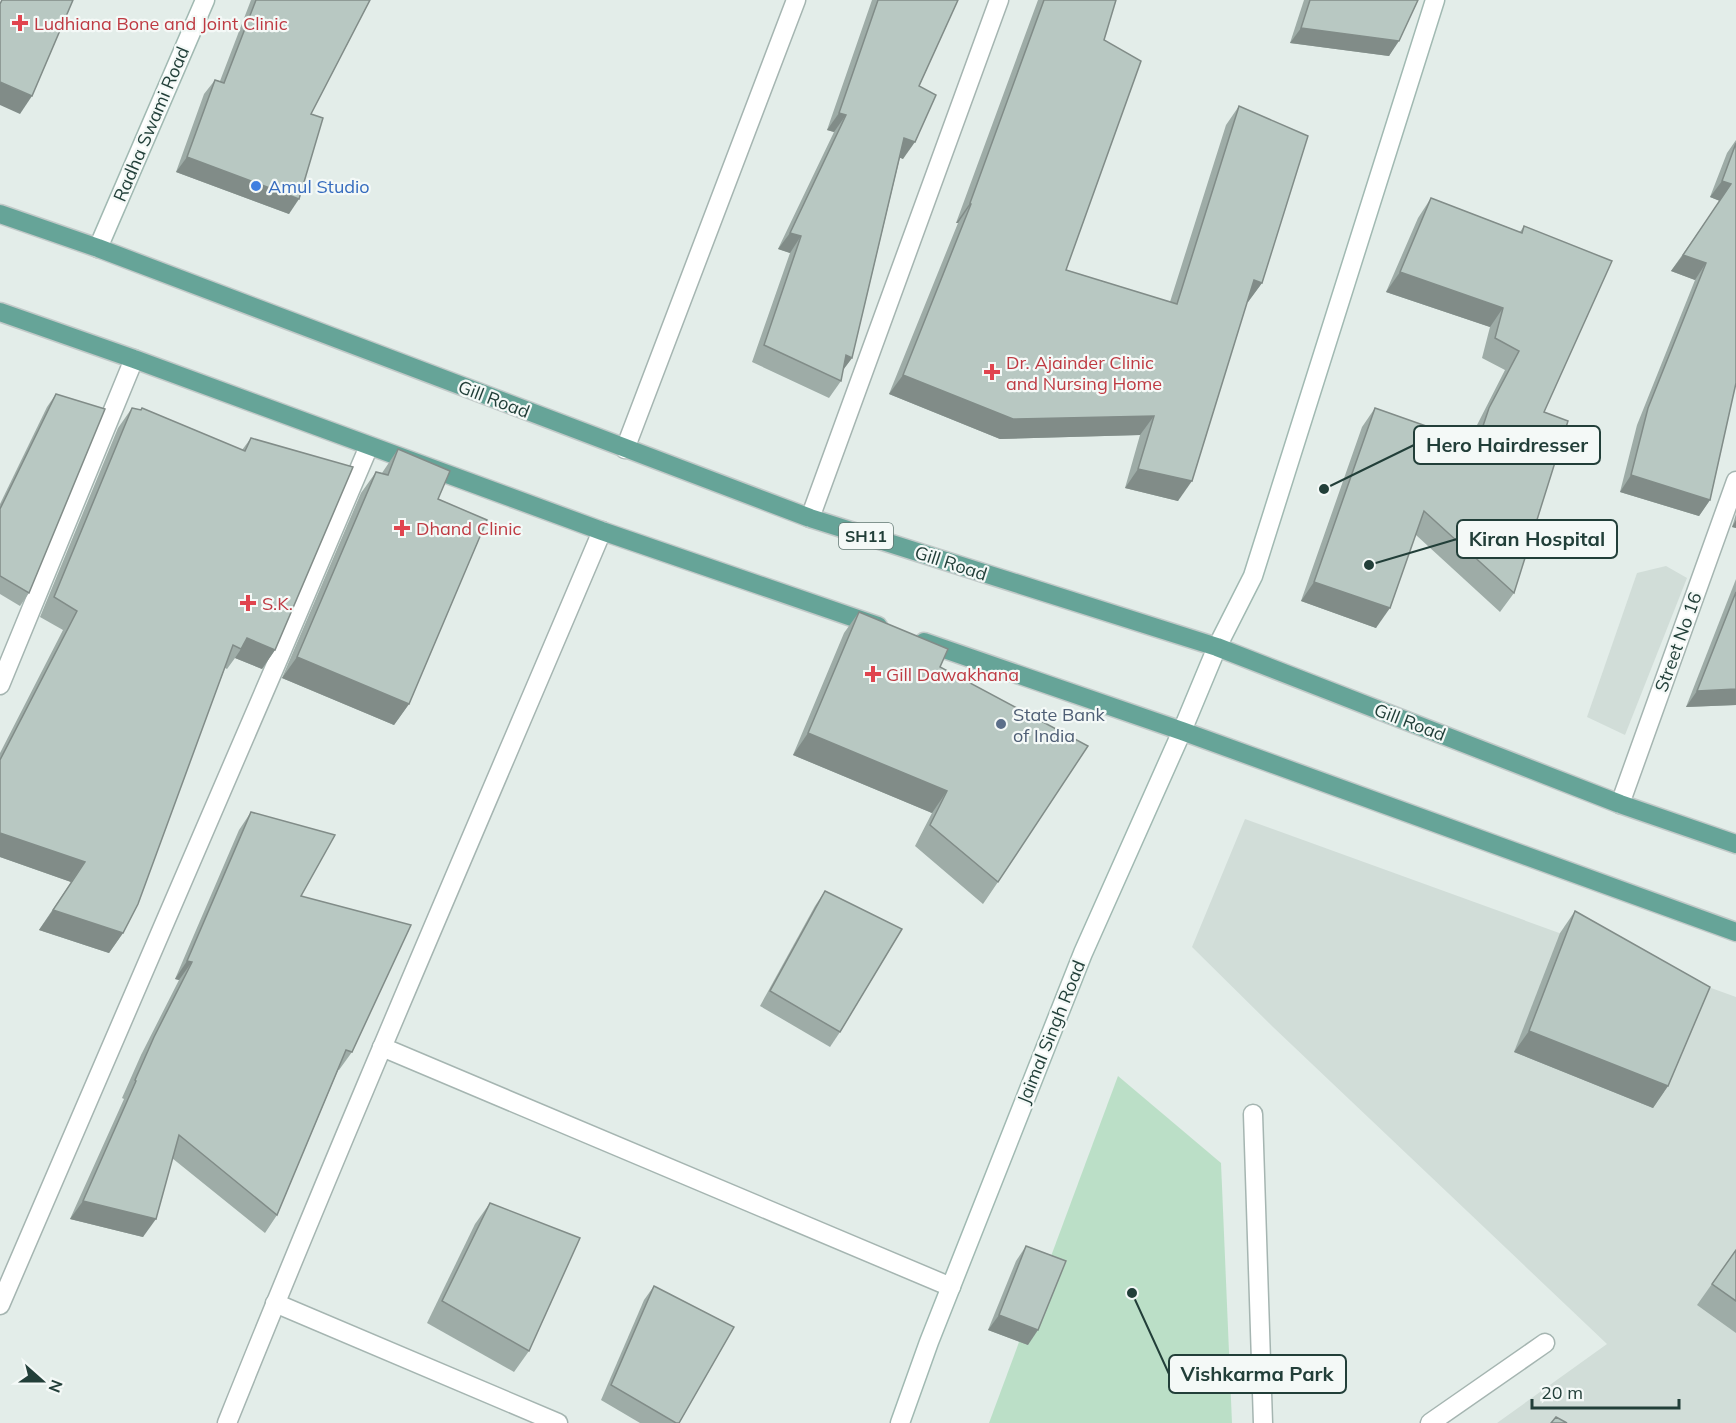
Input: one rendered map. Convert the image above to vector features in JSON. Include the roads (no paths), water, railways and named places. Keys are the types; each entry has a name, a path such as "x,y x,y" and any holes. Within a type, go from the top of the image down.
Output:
{"main road":[{"name":"Gill Road","path":"0,214 98,248 810,518 1217,647 1620,804 1736,844"},
{"path":"0,312 602,531 1182,731 1736,932"}],"street":[{"name":"Radha Swami Road","path":"98,248 205,0"},
{"path":"625,449 796,0"},
{"path":"810,518 999,0"},
{"name":"Jaimal Singh Road","path":"900,1423 929,1342 1083,953 1217,647 1252,576 1435,0"},
{"path":"0,685 134,359"},
{"path":"0,1305 369,446"},
{"name":"Street No 16","path":"1620,804 1736,481"},
{"path":"227,1423 382,1047 602,531"},
{"path":"382,1047 951,1287"},
{"path":"1253,1114 1263,1423"},
{"path":"275,1303 558,1423"},
{"path":"1430,1423 1545,1343"}],"place":[{"name":"Ludhiana Bone and Joint Clinic","path":"20,23"},
{"name":"Amul Studio","path":"256,186"},
{"name":"Dr. Ajainder Clinic and Nursing Home","path":"992,372"},
{"name":"Hero Hairdresser","path":"1324,489"},
{"name":"Dhand Clinic","path":"402,528"},
{"name":"Kiran Hospital","path":"1369,565"},
{"name":"S.K.","path":"248,603"},
{"name":"Gill Dawakhana","path":"873,674"},
{"name":"State Bank of India","path":"1001,724"},
{"name":"Vishkarma Park","path":"1132,1293"}]}
